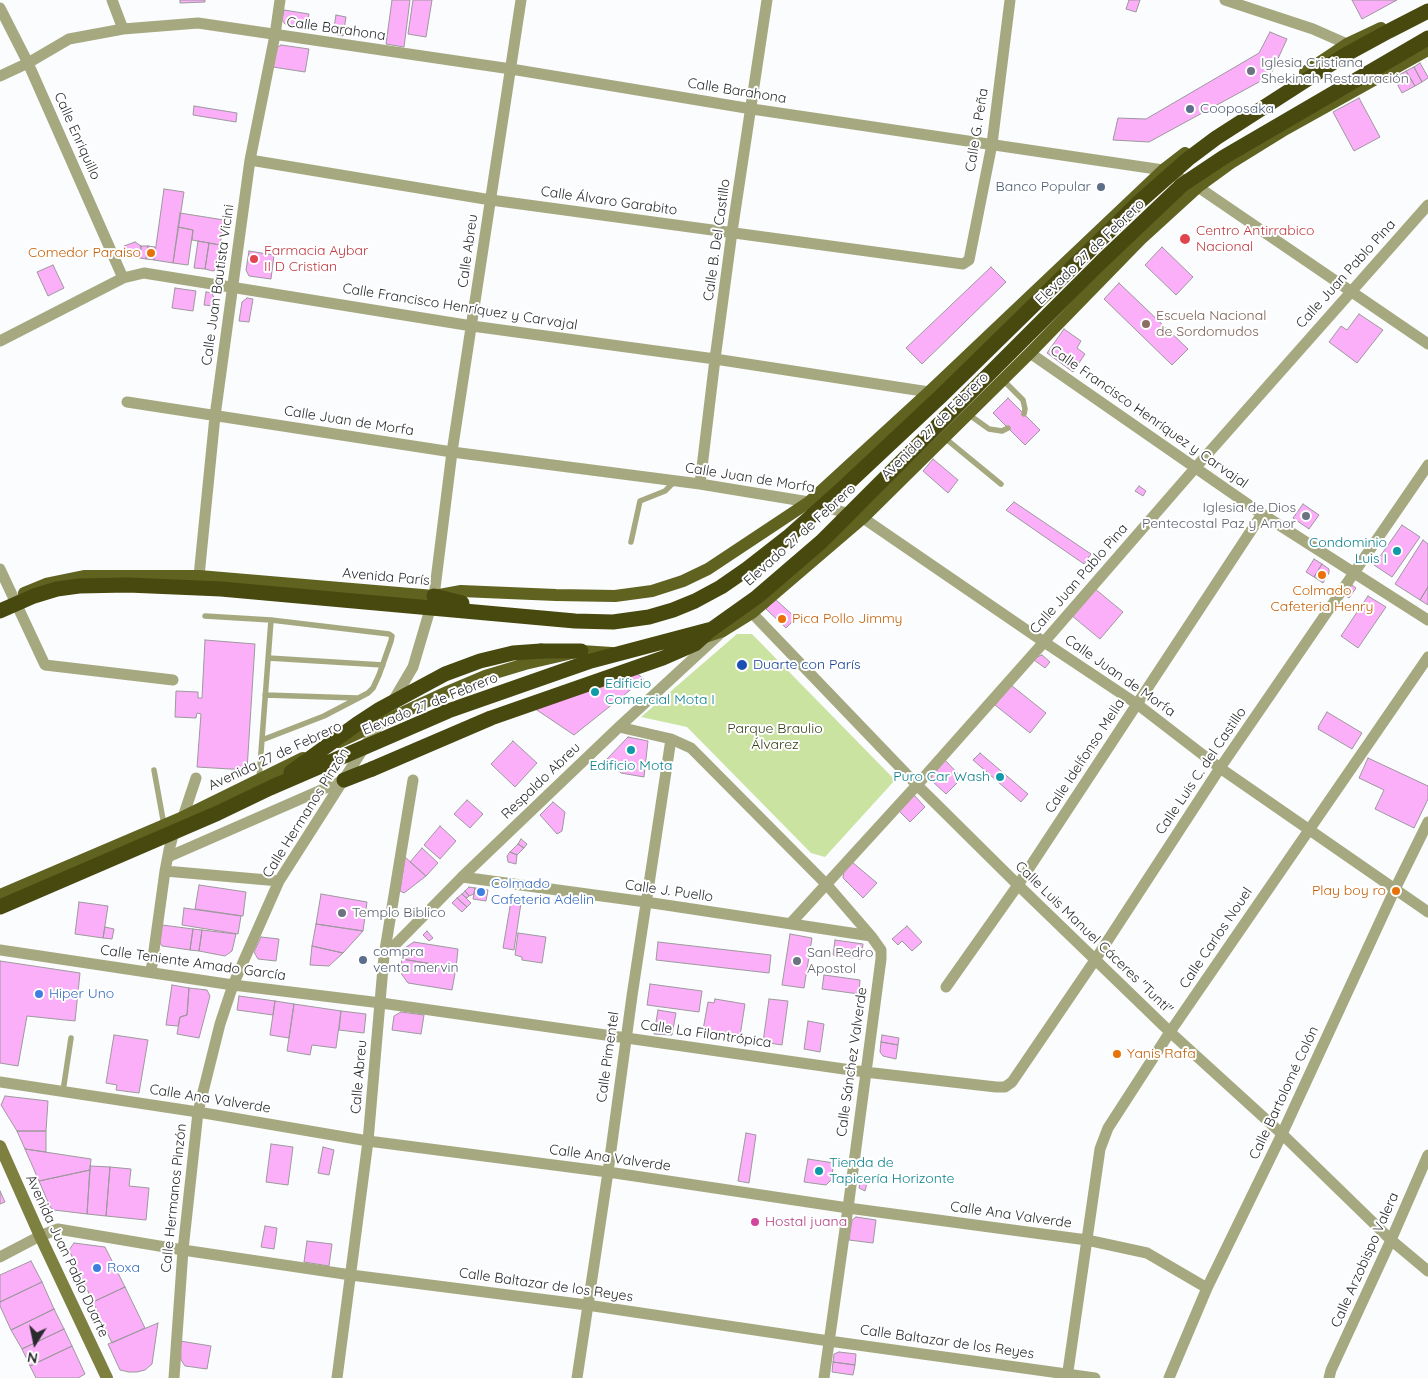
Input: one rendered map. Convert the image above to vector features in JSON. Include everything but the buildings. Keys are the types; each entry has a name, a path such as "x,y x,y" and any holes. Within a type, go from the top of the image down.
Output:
{"highway":[{"name":"Elevado 27 de Febrero","path":"0,611 34,596 57,589 79,586 128,585 221,589 575,621 613,622 649,617 695,601 747,569 788,537 844,487 941,396 1138,203 1188,159 1216,138 1345,55 1428,11"},
{"name":"Elevado 27 de Febrero","path":"0,907 218,813 265,783 448,711 591,660 718,630 821,542 1101,262 1182,185 1224,157 1428,38"},
{"path":"434,596 462,603 570,613 639,611 667,604 716,583 741,566 793,520 844,487"},
{"path":"344,780 490,718 663,658 695,644 718,630"},
{"path":"265,783 380,709 445,674 480,661 513,653 580,651"}],"main road":[{"name":"Avenida 27 de Febrero","path":"809,502 929,392 1162,170 1347,44 1428,5"},
{"name":"Avenida 27 de Febrero","path":"0,895 169,829 183,817 265,783 380,724 485,676 580,651 614,653 659,650 684,644 718,630 752,612 863,518 1030,353 1141,239 1198,187 1231,163 1286,130 1428,50"},
{"name":"Avenida París","path":"0,603 46,584 85,576 199,576 434,596 461,591 615,596 652,591 683,581 708,569 809,502"},
{"name":"Avenida Juan Pablo Duarte","path":"0,1146 107,1378"}],"street":[{"path":"112,0 123,29"},
{"name":"Calle Juan Bautista Vicini","path":"199,576 215,416 250,160 275,35 280,0"},
{"name":"Calle Abreu","path":"434,596 452,452 521,0"},
{"name":"Calle B. Del Castillo","path":"700,484 732,232 767,0"},
{"name":"Calle G. Peña","path":"966,263 969,260 992,144 1010,0"},
{"path":"1225,0 1313,29 1347,44"},
{"name":"Calle Enriquillo","path":"0,8 28,63 123,278"},
{"name":"Calle Barahona","path":"0,76 28,63 69,39 123,29 198,23 511,69 752,108 1162,170 1198,187 1428,344"},
{"name":"Calle Álvaro Garabito","path":"250,160 491,200 966,263"},
{"name":"Calle Juan Pablo Pina","path":"790,924 917,785 1428,206"},
{"name":"Calle Francisco Henríquez y Carvajal","path":"0,340 123,278 144,273 472,326 715,359 929,392"},
{"name":"Calle Francisco Henríquez y Carvajal","path":"1030,353 1262,514 1428,620"},
{"name":"Calle Juan de Morfa","path":"127,402 452,452 700,484 809,502 863,518 1137,704 1220,768 1428,912"},
{"name":"Calle Luis C. del Castillo","path":"996,1087 1004,1087 1012,1082 1095,960 1220,768 1428,465"},
{"name":"Calle Idelfonso Mella","path":"946,987 1018,885 1262,514"},
{"path":"0,569 45,665 173,680"},
{"name":"Calle Hermanos Pinzón","path":"174,1378 182,1250 198,1112 220,1024 233,984 279,881 380,724 413,667 434,596"},
{"name":"Calle Luis Manuel Cáceres \"Tunti\"","path":"752,612 917,785 1018,885 1170,1032 1282,1134 1391,1240 1428,1271"},
{"name":"Respaldo Abreu","path":"384,956 462,877 718,630"},
{"name":"Calle Carlos Nouel","path":"1068,1376 1102,1140 1108,1128 1170,1032 1428,657"},
{"name":"Calle Sánchez Valverde","path":"619,727 671,739 691,748 826,885 881,950 824,1378"},
{"name":"Calle Pimentel","path":"576,1378 671,739"},
{"path":"183,817 196,778"},
{"path":"168,857 344,780"},
{"name":"Calle Abreu","path":"337,1378 368,1141 384,956 413,780"},
{"name":"Calle Bartolomé Colón","path":"1169,1378 1207,1288 1282,1134 1428,822"},
{"path":"151,972 168,857 169,829"},
{"path":"165,870 279,881"},
{"name":"Calle J. Puello","path":"462,877 646,902 871,936"},
{"name":"Calle Teniente Amado García","path":"0,950 233,984 381,1003"},
{"name":"Calle La Filantrópica","path":"381,1003 865,1072 996,1087"},
{"name":"Calle Ana Valverde","path":"0,1082 198,1112 368,1141 608,1172 848,1208 1087,1240 1147,1253 1207,1288"},
{"name":"Calle Arzobispo Valera","path":"1329,1378 1428,1155"},
{"name":"Calle Baltazar de los Reyes","path":"0,1257 58,1228 182,1250 350,1276 587,1305 1068,1376 1095,1378"}],"lane":[{"path":"1003,380 1023,400 1024,414"},
{"path":"968,414 990,429 1002,431 1008,428"},
{"path":"944,438 1001,484"},
{"path":"631,542 640,501 665,491 676,481"},
{"path":"206,616 271,620 389,634 392,636 379,675 368,693 324,716 262,740"},
{"path":"265,783 262,740 271,620"},
{"path":"268,658 383,665"},
{"path":"265,695 359,698"},
{"path":"154,770 169,829"},
{"path":"63,1091 71,1038"}],"green space":[{"name":"Parque Braulio Álvarez","path":"737,634 752,634 895,780 825,857 811,853 687,727 641,717"}],"place":[{"name":"Iglesia Cristiana Shekinah Restauración","path":"1251,71"},
{"name":"Cooposaka","path":"1190,109"},
{"name":"Banco Popular","path":"1101,187"},
{"name":"Centro Antirrabico Nacional","path":"1185,239"},
{"name":"Comedor Paraiso","path":"151,253"},
{"name":"Farmacia Aybar II D Cristian","path":"254,259"},
{"name":"Escuela Nacional de Sordomudos","path":"1146,324"},
{"name":"Iglesia de Dios Pentecostal Paz y Amor","path":"1306,516"},
{"name":"Condominio Luis I","path":"1397,551"},
{"name":"Colmado Cafeteria Henry","path":"1322,575"},
{"name":"Pica Pollo Jimmy","path":"782,619"},
{"name":"Duarte con París","path":"742,665"},
{"name":"Edificio Comercial Mota I","path":"595,692"},
{"name":"Edificio Mota","path":"631,750"},
{"name":"Puro Car Wash","path":"1000,777"},
{"name":"Play boy ro","path":"1396,891"},
{"name":"Colmado Cafeteria Adelin","path":"481,892"},
{"name":"Templo Biblico","path":"342,913"},
{"name":"compra venta mervin","path":"363,960"},
{"name":"San Pedro Apostol","path":"797,961"},
{"name":"Hiper Uno","path":"39,994"},
{"name":"Yanis Rafa","path":"1117,1054"},
{"name":"Tienda de Tapicería Horizonte","path":"819,1171"},
{"name":"Hostal juana","path":"755,1222"},
{"name":"Roxa","path":"97,1268"}]}
